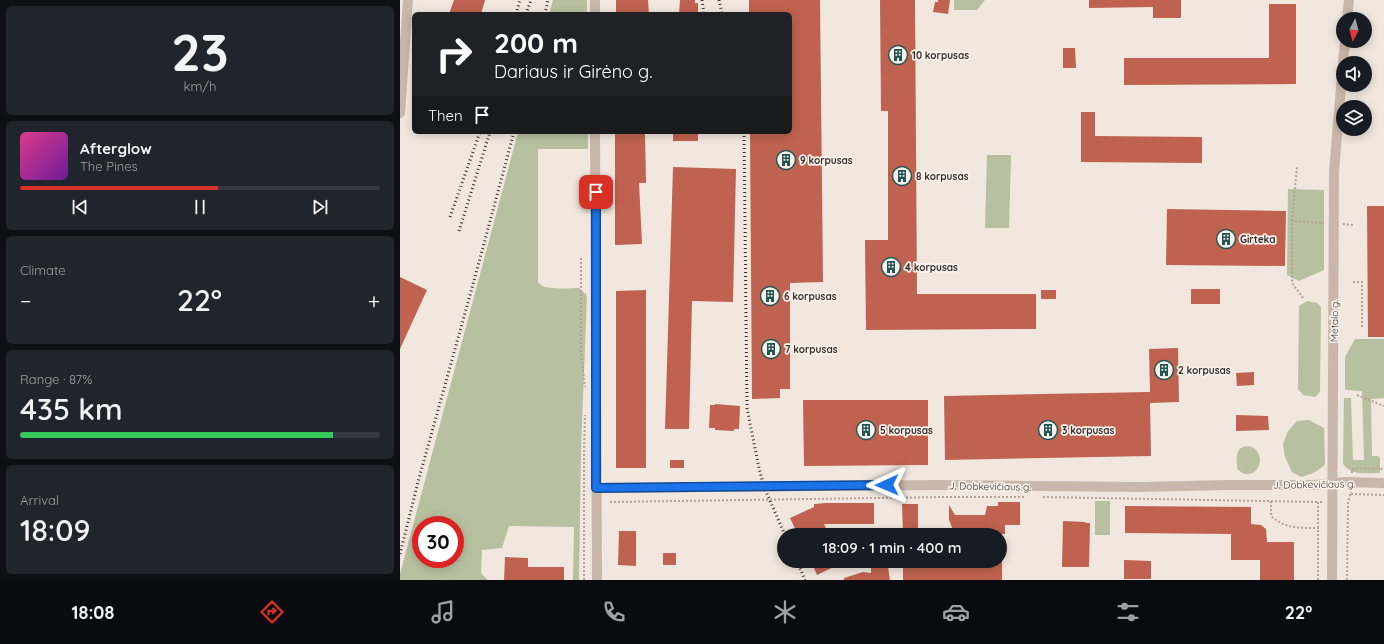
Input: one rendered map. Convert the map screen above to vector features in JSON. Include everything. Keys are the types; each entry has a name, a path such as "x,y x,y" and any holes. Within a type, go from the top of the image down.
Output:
{"street":[{"path":"400,113 408,0"},
{"path":"595,0 595,12"},
{"path":"1348,12 1349,0"},
{"name":"Metalo g.","path":"1332,580 1334,223 1336,145 1341,92"},
{"path":"596,134 597,580"},
{"name":"J. Dobkevičiaus g.","path":"596,488 908,485 1140,487 1190,485 1314,485 1351,482 1384,483"}],"path":[{"path":"1296,167 1292,221 1292,283 1303,298"},
{"path":"1292,221 1353,225"},
{"path":"581,258 581,352 586,394"},
{"path":"1353,282 1362,282 1362,330"},
{"path":"1357,395 1384,406"},
{"path":"584,580 584,455 586,409"},
{"path":"1348,580 1348,502 1351,494 1352,470 1355,468 1384,469"},
{"path":"1351,494 1384,495"},
{"path":"610,502 1025,497"},
{"path":"1040,497 1318,502"},
{"path":"1271,501 1271,516 1276,522 1285,526 1319,528"}],"green space":[{"path":"553,0 587,0 587,12 550,12"},
{"path":"954,0 985,0 977,10 954,10"},
{"path":"517,134 588,134 588,149 538,149 538,282 545,287 551,288 579,288 587,295 581,450 579,580 573,580 574,527 509,526 502,548 482,550 481,573 488,580 400,580 400,574 412,529 412,568 464,568 464,516 415,516"},
{"path":"987,155 1011,155 1009,228 985,228"},
{"path":"1288,189 1324,190 1324,270 1299,281 1287,275"},
{"path":"1307,301 1317,303 1321,307 1320,392 1315,397 1303,395 1298,389 1299,306"},
{"path":"1355,339 1384,339 1384,398 1371,399 1372,456 1378,456 1380,458 1380,473 1355,472 1343,464 1344,398 1351,398 1353,460 1364,460 1362,391 1345,390 1345,357"},
{"path":"1309,420 1324,428 1325,464 1317,471 1301,477 1292,472 1285,457 1283,444 1288,431 1297,421"},
{"path":"1249,446 1256,450 1260,461 1255,471 1250,474 1244,473 1237,469 1237,453 1241,448"},
{"path":"1095,501 1110,501 1110,535 1095,535"}],"building":[{"path":"454,0 485,0 482,12 450,12"},
{"path":"616,0 648,0 649,12 616,12"},
{"path":"680,0 695,0 695,3 698,3 698,12 679,12"},
{"name":"9 korpusas","path":"749,0 820,0 823,282 790,283 790,389 780,389 780,398 752,399 750,134 792,134 792,12 749,12"},
{"path":"880,0 915,0 917,294 1036,294 1036,329 866,330 865,240 888,240 888,111 881,111"},
{"path":"938,0 950,0 948,14 933,12 935,2 938,2"},
{"path":"1089,0 1181,0 1181,18 1153,18 1153,7 1089,8"},
{"path":"1269,4 1296,4 1296,84 1124,85 1124,58 1269,58"},
{"path":"1063,48 1075,48 1076,68 1063,68"},
{"path":"1081,112 1095,112 1095,136 1202,137 1202,163 1081,162"},
{"path":"615,134 645,134 646,183 639,183 642,244 615,245"},
{"path":"673,134 698,134 698,141 673,141"},
{"path":"673,167 736,169 733,302 692,301 689,429 665,429"},
{"path":"1367,206 1384,206 1384,337 1368,337"},
{"name":"Girteka","path":"1167,209 1286,211 1285,266 1166,265"},
{"path":"400,277 427,290 400,349"},
{"path":"1191,289 1220,289 1220,304 1191,304"},
{"path":"646,290 646,468 616,468 616,291"},
{"path":"1041,290 1056,290 1056,299 1041,299"},
{"name":"3 korpusas","path":"1178,348 1179,402 1150,403 1151,456 945,460 944,396 1150,392 1149,349"},
{"path":"1254,372 1254,385 1237,386 1236,373"},
{"name":"5 korpusas","path":"803,400 928,400 928,465 804,466"},
{"path":"710,405 740,406 739,429 734,429 734,431 715,430 715,428 709,428"},
{"path":"1236,415 1268,416 1269,430 1236,431"},
{"path":"670,460 684,460 684,468 670,468"},
{"path":"998,502 1020,502 1020,525 1005,525 1005,528 952,528 949,520 949,505 955,515 985,515 987,506 998,506"},
{"path":"874,503 874,524 824,524 826,528 795,528 790,518 814,507 814,504"},
{"path":"902,504 918,504 918,528 903,528"},
{"path":"1125,506 1251,507 1251,524 1261,525 1266,529 1267,542 1294,542 1294,580 1260,580 1260,560 1231,560 1231,534 1125,533"},
{"path":"1063,521 1090,523 1089,567 1062,567"},
{"path":"619,531 636,531 636,566 618,565"},
{"path":"663,553 676,553 676,565 663,565"},
{"path":"505,557 528,558 528,567 564,567 564,580 504,580"},
{"path":"1124,560 1151,561 1151,579 1124,579"},
{"path":"814,568 832,568 817,575"},
{"path":"871,568 888,568 890,580 844,580 844,578 863,572 871,573"},
{"path":"903,568 1002,568 1002,580 903,580"}],"railway":[{"path":"517,12 520,0"},
{"path":"527,12 531,0"},
{"path":"545,12 548,0"},
{"path":"702,0 704,12"},
{"path":"719,0 722,12"},
{"path":"450,217 479,134"},
{"path":"459,231 489,134"},
{"path":"400,554 418,482 513,134"},
{"path":"744,134 747,408 764,487 782,528"},
{"path":"800,568 805,580"}],"place":[{"name":"10 korpusas","path":"898,55"},
{"name":"9 korpusas","path":"786,160"},
{"name":"8 korpusas","path":"902,176"},
{"name":"Girteka","path":"1226,239"},
{"name":"4 korpusas","path":"891,267"},
{"name":"6 korpusas","path":"770,296"},
{"name":"7 korpusas","path":"771,349"},
{"name":"2 korpusas","path":"1164,370"},
{"name":"5 korpusas","path":"866,430"},
{"name":"3 korpusas","path":"1048,430"}],"route":[{"path":"596,192 596,488 887,485"}]}
